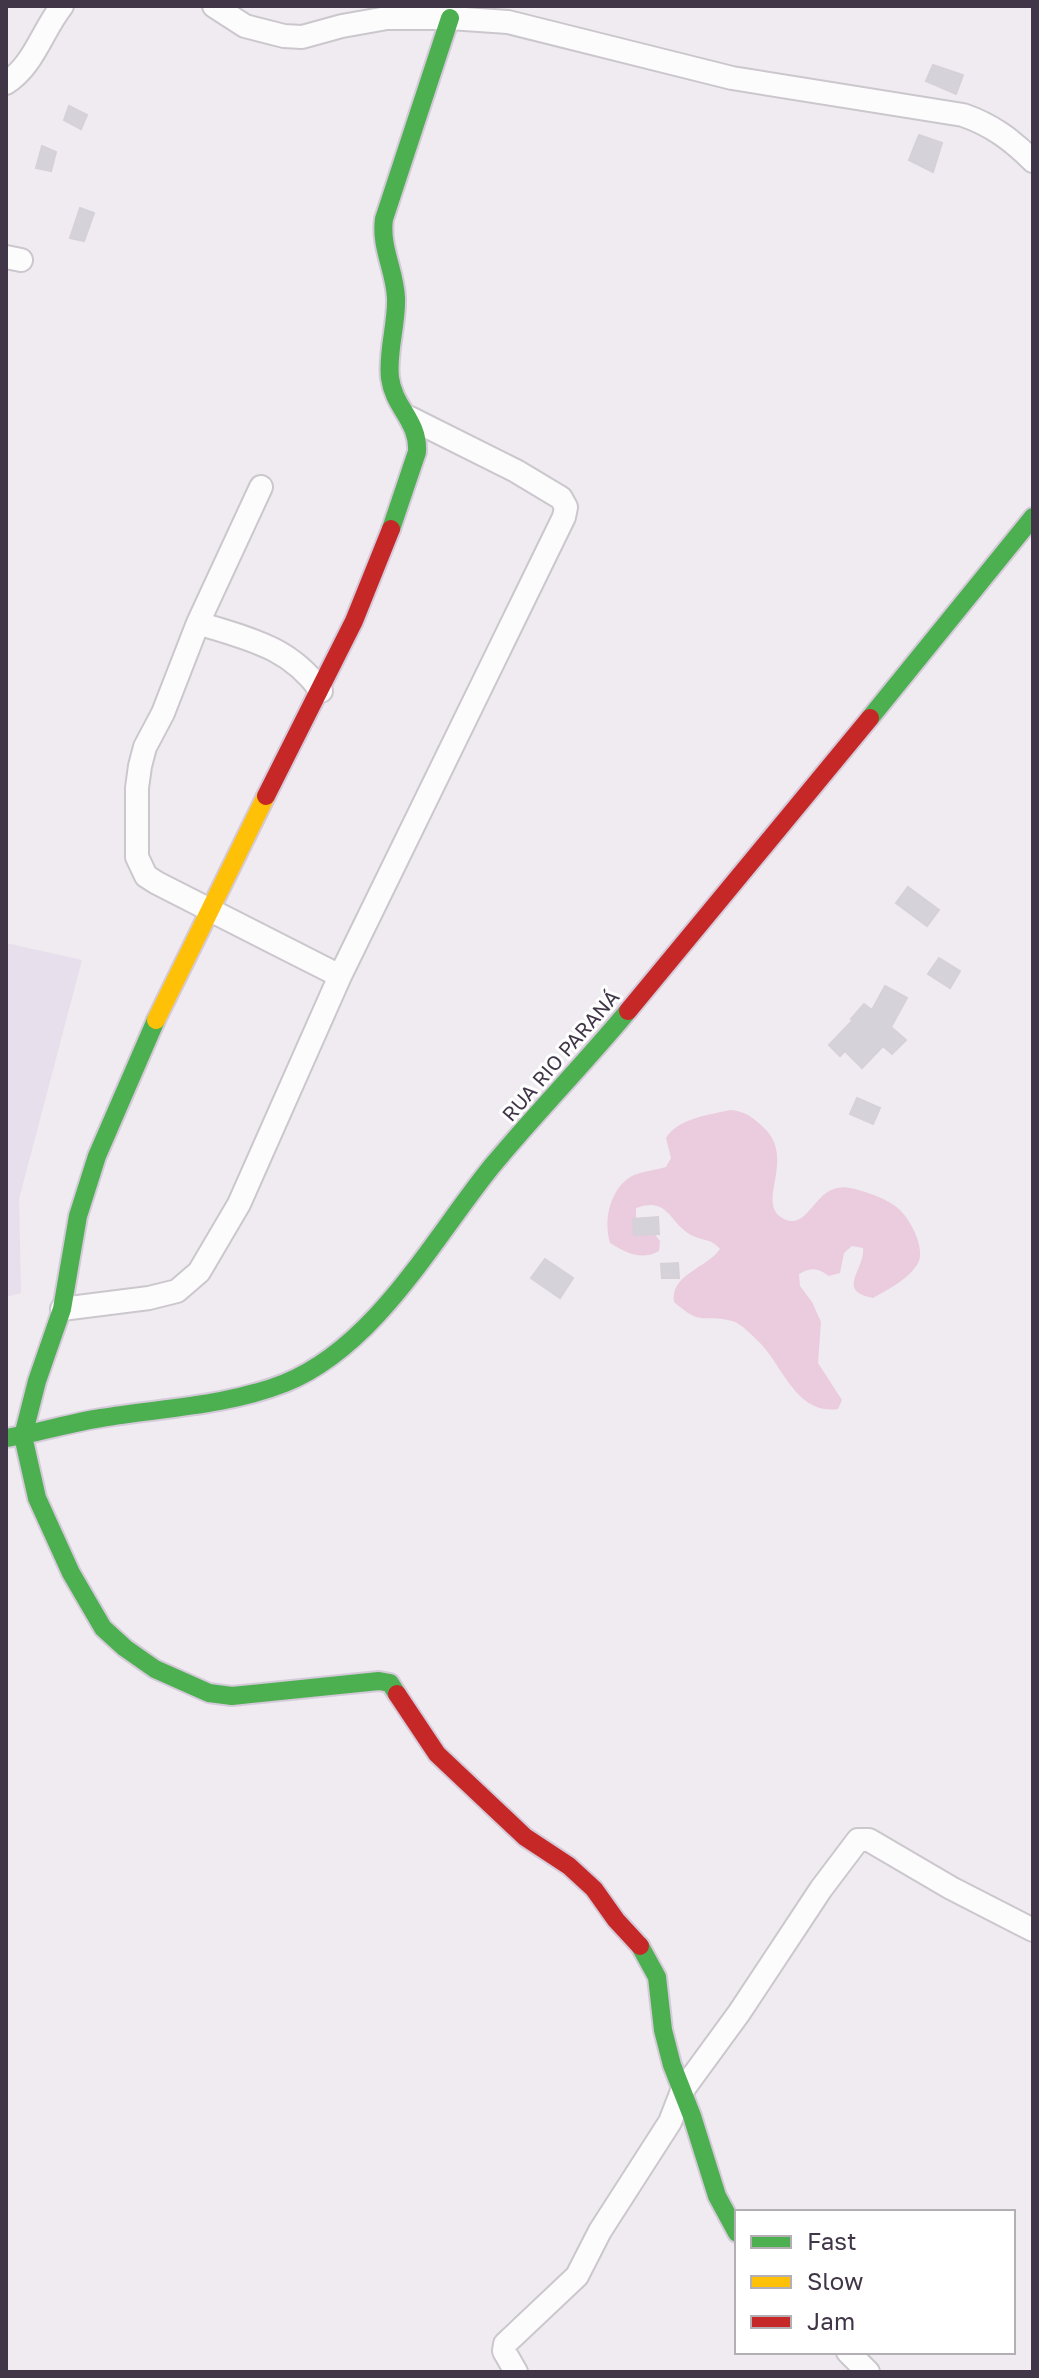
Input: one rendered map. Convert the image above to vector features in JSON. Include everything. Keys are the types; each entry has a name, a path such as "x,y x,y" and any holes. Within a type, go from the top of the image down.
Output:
{"street":[{"path":"6,83 32,56 62,6"},
{"path":"214,6 245,26 284,36 302,37 387,18 508,22 732,78 963,115 987,123 1033,161"},
{"path":"450,18 384,219 382,234 396,297 390,378 398,404 410,418 418,439 412,467 354,621 209,910 139,1056 97,1156 78,1216 62,1309 14,1437 37,1498 88,1605 103,1628 125,1648 155,1669 209,1693 232,1696 379,1681 393,1686 437,1754 525,1837 569,1866 594,1889 616,1920 637,1940 657,1977 663,2030 717,2196 735,2229"},
{"path":"62,1309 149,1298 177,1291 199,1272 239,1204 340,976 477,691 558,533 565,511 561,498 516,471 410,418"},
{"path":"261,487 198,623 163,713 145,747 137,788 137,857 146,876 340,976"},
{"name":"RUA RIO PARANÁ","path":"14,1437 97,1418 261,1392 305,1374 358,1336 406,1281 481,1181 601,1043 908,673 1033,517"},
{"path":"198,623 269,647 304,668 321,691"},
{"path":"516,2372 504,2351 505,2344 577,2276 600,2231 670,2122 682,2091 858,1840 869,1840 962,1894 1033,1930"},
{"path":"850,2354 868,2372"}],"shaded area":[{"path":"6,943 82,960 19,1199 21,1293 6,1297"},
{"path":"730,1110 751,1117 772,1139 777,1152 773,1203 776,1212 784,1219 800,1219 829,1191 850,1188 876,1196 900,1210 909,1221 919,1244 920,1259 913,1270 903,1280 873,1298 862,1295 854,1285 863,1248 852,1246 844,1253 840,1273 829,1276 811,1269 799,1274 800,1286 821,1322 818,1363 842,1400 838,1409 824,1409 802,1398 761,1344 739,1324 691,1315 674,1302 674,1293 683,1278 714,1256 720,1249 717,1245 691,1235 668,1212 655,1205 636,1208 636,1220 660,1241 659,1251 640,1256 610,1243 608,1215 619,1187 634,1175 666,1167 671,1158 666,1138 678,1126 695,1118"}],"building":[{"path":"933,65 963,75 956,94 926,81"},
{"path":"69,106 87,115 81,129 64,120"},
{"path":"919,135 942,143 933,172 909,160"},
{"path":"42,146 56,152 51,171 36,168"},
{"path":"80,208 94,213 84,241 70,238"},
{"path":"908,887 939,910 927,926 896,903"},
{"path":"939,958 960,971 950,988 928,974"},
{"path":"885,986 907,998 891,1027 906,1040 892,1054 883,1046 862,1068 845,1051 840,1056 829,1045 864,1004 872,1010"},
{"path":"857,1098 880,1108 873,1124 850,1114"},
{"path":"658,1217 659,1234 634,1235 633,1219"},
{"path":"545,1259 573,1278 560,1298 531,1278"},
{"path":"678,1263 679,1278 662,1278 661,1264"}],"traffic: fast":[{"path":"391,529 417,452 417,441 392,389 390,378 396,298 384,239 384,219 450,18"},
{"path":"870,718 1033,517"},
{"path":"6,1438 89,1420 240,1397 285,1383 318,1366 375,1317 425,1257 492,1166 628,1011"},
{"path":"156,1020 97,1156 78,1216 62,1309 37,1381 23,1436 37,1498 71,1573 103,1628 155,1669 209,1693 232,1696 379,1681 390,1683 397,1694"},
{"path":"640,1946 657,1977 663,2030 672,2065 717,2196 735,2229"}],"traffic: slow":[{"path":"156,1020 266,796"}],"traffic: jam":[{"path":"266,796 354,621 391,529"},
{"path":"628,1011 870,718"},
{"path":"397,1694 437,1754 525,1837 569,1866 594,1889 640,1946"}]}
